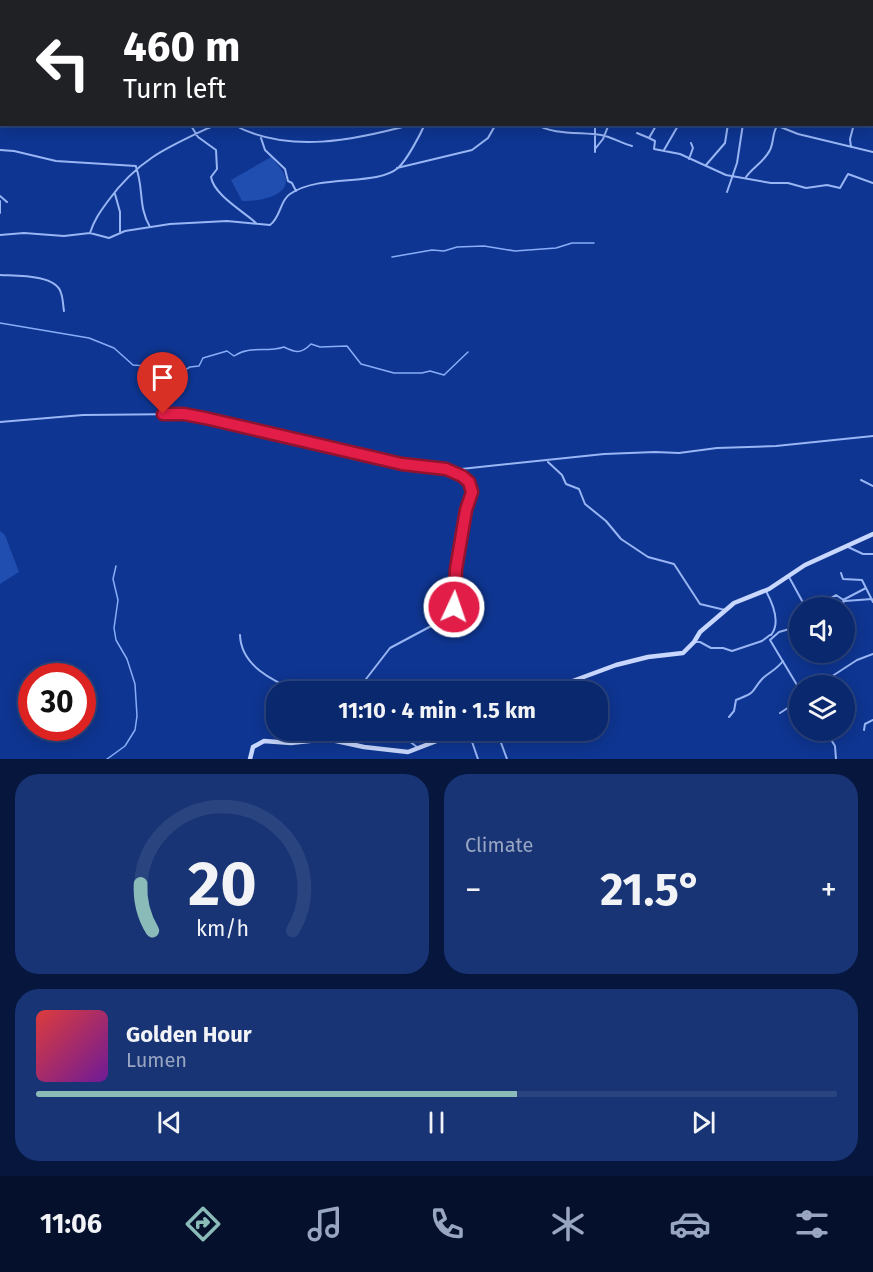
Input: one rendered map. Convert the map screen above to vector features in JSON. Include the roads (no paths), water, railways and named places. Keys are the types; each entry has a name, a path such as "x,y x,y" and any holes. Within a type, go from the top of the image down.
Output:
{"street":[{"path":"191,126 197,135 216,150 217,168 211,177 215,187 235,207 258,224"},
{"path":"90,233 96,217 137,167 183,140 213,126"},
{"path":"236,126 274,141 319,143 404,126"},
{"path":"398,168 424,126"},
{"path":"0,235 24,233 64,236 90,233 109,238 120,232 150,227 227,221 267,225 274,222 286,196 296,190 327,181 376,178 398,168 472,150 488,138 495,126"},
{"path":"539,126 550,131 571,131 604,136 632,146"},
{"path":"595,126 595,151 608,126"},
{"path":"649,138 656,126"},
{"path":"663,151 678,126"},
{"path":"705,166 725,143 728,126"},
{"path":"727,192 744,126"},
{"path":"746,177 765,160 773,145 772,135 777,126"},
{"path":"781,126 873,152"},
{"path":"851,147 850,139 853,126"},
{"path":"637,133 655,141 654,149 689,159 724,174 771,183 788,183 806,188 826,185 840,188 848,174 873,183"},
{"path":"261,137 265,150 282,165 288,181 296,190"},
{"path":"689,159 693,148 691,143"},
{"path":"0,150 56,161 137,167"},
{"path":"137,167 142,184 141,210 150,227"},
{"path":"115,192 115,202 120,212 120,232"},
{"path":"0,195 7,202"},
{"path":"0,201 0,213"},
{"path":"0,275 37,277 51,283 62,293 64,311"},
{"path":"0,422 83,415 184,414 402,464 446,469 470,469 612,453 679,453 873,436"},
{"path":"547,461 562,475 566,484 579,489 585,504 606,521 621,539 648,557 674,564 700,604 725,610"},
{"path":"364,681 390,648 435,624 454,607 456,569 472,489 462,476 446,469"},
{"path":"861,480 873,486"},
{"path":"571,681 599,670 643,658 680,654 725,610 744,598 766,591 805,565 873,534"},
{"path":"844,546 863,554 873,554"},
{"path":"841,573 843,579 862,580 873,600 855,600"},
{"path":"789,577 800,597"},
{"path":"849,597 867,588"},
{"path":"766,591 777,621 776,629 770,637"},
{"path":"694,642 700,642 711,648 732,651 789,629"},
{"path":"240,635 241,648 249,662 278,681"},
{"path":"770,637 791,675"},
{"path":"834,675 873,654"},
{"path":"729,717 734,711 736,700 752,694 762,679 774,672 783,661"},
{"path":"780,713 789,707"},
{"path":"864,730 865,724 873,720"},
{"path":"250,759 253,748 263,741 291,743 309,741"},
{"path":"336,741 401,752 408,752 434,741"},
{"path":"409,741 417,747"},
{"path":"471,741 478,759"},
{"path":"501,741 507,759"},
{"path":"832,741 835,746 836,759"}],"waterway":[{"path":"392,257 432,250 444,251 457,247 484,246 515,251 556,248 572,243 594,243"},
{"path":"0,323 89,338 114,348 133,365 146,366 173,377 190,367 199,366 203,358 227,351 234,356 246,351 284,347 298,352 311,344 320,347 347,346 361,364 394,373 430,371 444,375 468,352"},
{"path":"107,759 125,746 135,730 137,716 135,684 127,659 116,640 114,628 118,600 113,579 116,566"}]}
